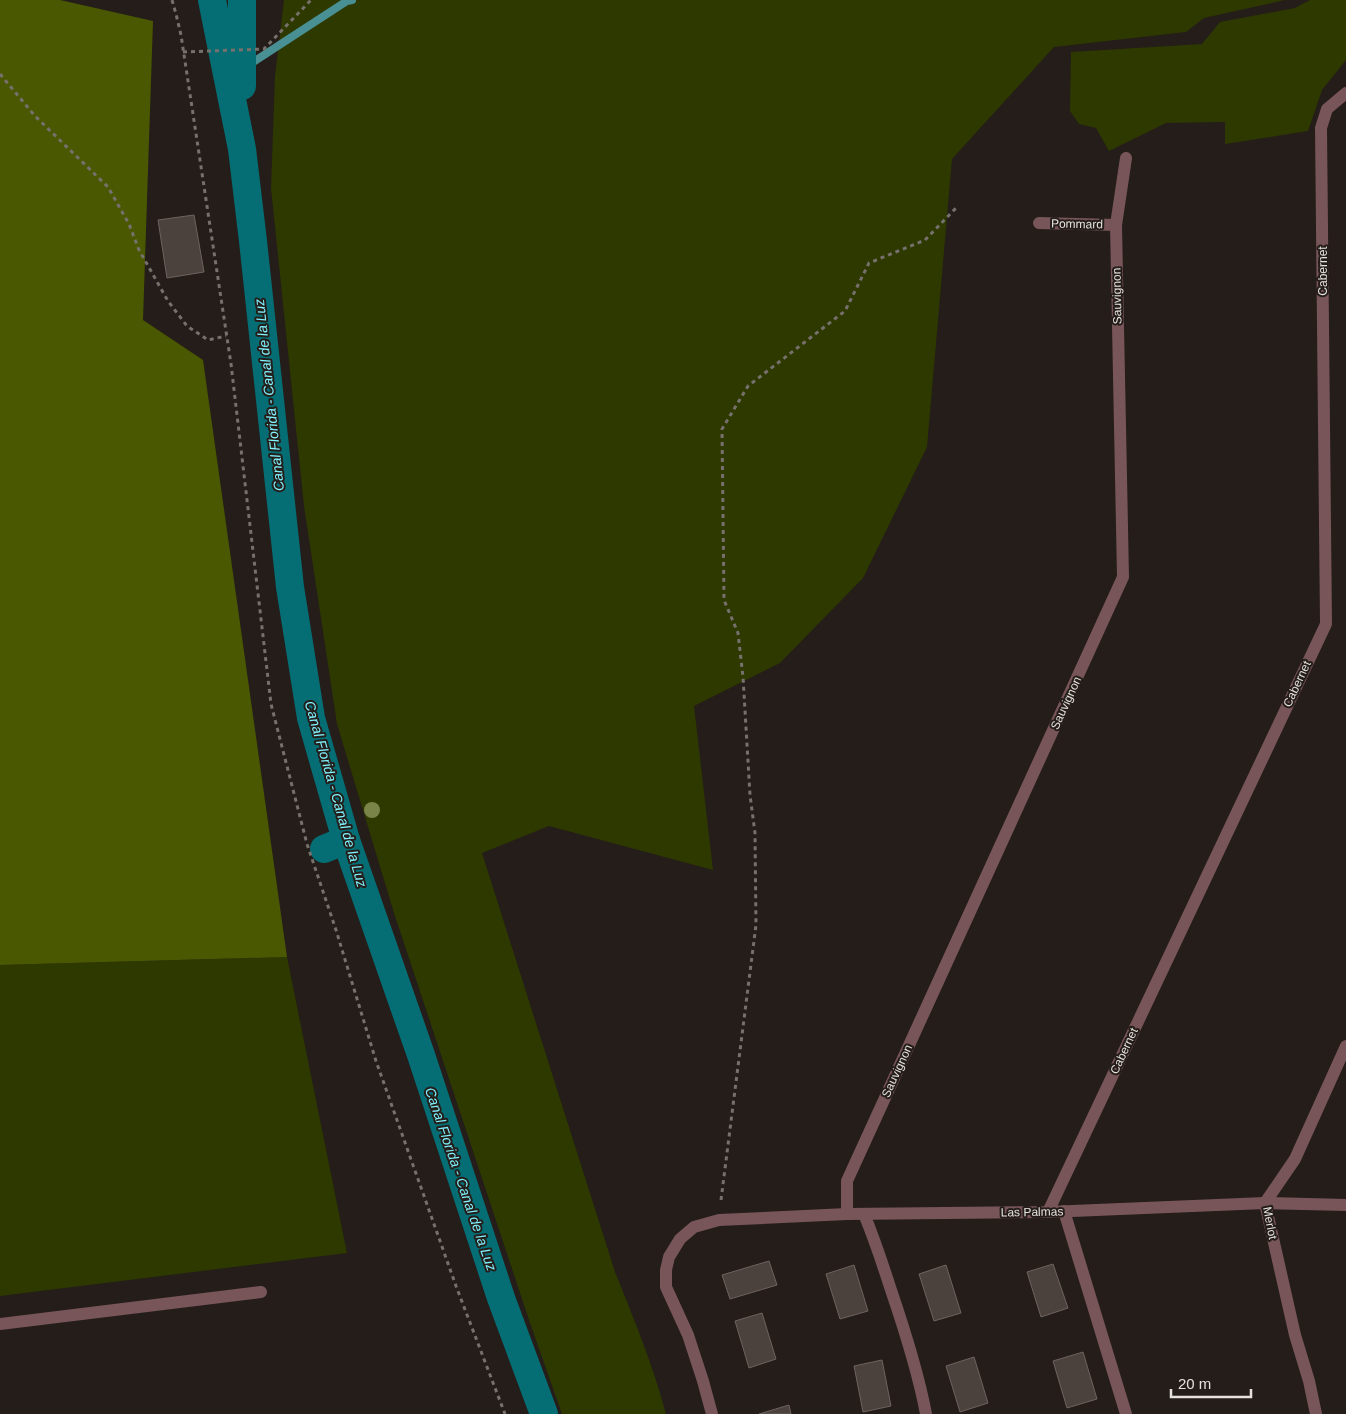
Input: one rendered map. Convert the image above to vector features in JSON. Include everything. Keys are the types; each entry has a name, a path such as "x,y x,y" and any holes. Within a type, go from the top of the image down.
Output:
{"street":[{"name":"Cabernet","path":"1048,1212 1326,624 1322,128 1326,109 1346,93"},
{"name":"Sauvignon","path":"847,1214 847,1181 1123,577 1116,225 1126,158"},
{"name":"Pommard","path":"1039,223 1116,225"},
{"name":"Merlot","path":"1316,1414 1295,1335 1265,1203 1295,1159 1346,1046"},
{"name":"Las Palmas","path":"712,1414 688,1335 666,1287 666,1270 669,1257 680,1239 694,1227 719,1220 847,1214 1048,1212 1265,1203 1346,1204"},
{"path":"1064,1211 1126,1414"},
{"path":"864,1214 898,1309 913,1359 926,1414"},
{"path":"0,1324 261,1292"}],"path":[{"path":"172,0 183,52 231,364 271,704 307,844 376,1060 456,1286 505,1414"},
{"path":"183,52 264,49 311,0"},
{"path":"0,74 34,116 108,187 168,301 187,326 208,340 226,336"},
{"path":"719,1220 756,925 755,833 750,795 743,677 738,633 724,600 722,429 748,386 845,311 869,263 925,240 956,208"}],"green space":[{"path":"0,0 60,0 153,21 143,320 203,360 287,957 0,965"},
{"path":"284,0 1285,0 1204,18 1186,32 1054,47 952,159 927,447 863,578 780,663 694,706 713,870 549,826 482,853 615,1272 649,1360 666,1414 562,1414 394,913 337,724 304,506 271,188 275,76"},
{"path":"1310,0 1346,0 1346,60 1322,90 1308,131 1225,144 1225,122 1166,123 1109,151 1096,128 1079,124 1070,111 1071,52 1202,44 1220,22 1295,8"},
{"path":"287,957 347,1253 0,1296 0,965"}],"building":[{"path":"194,215 204,272 167,278 158,220"},
{"path":"769,1261 777,1285 730,1299 722,1275"},
{"path":"1053,1264 1068,1308 1041,1317 1027,1272"},
{"path":"854,1265 868,1311 840,1319 826,1274"},
{"path":"946,1265 961,1313 934,1321 919,1274"},
{"path":"762,1313 776,1359 749,1368 735,1321"},
{"path":"1083,1352 1097,1399 1067,1408 1053,1361"},
{"path":"974,1357 988,1403 960,1412 946,1366"},
{"path":"882,1360 891,1406 863,1412 854,1366"},
{"path":"789,1405 791,1414 759,1414"}],"waterway":[{"name":"Canal Florida - Canal de la Luz","path":"212,0 242,149 290,587 311,718 346,840 421,1055 501,1298 544,1414"},
{"path":"242,0 242,86"},
{"path":"244,68 347,1 352,0"},
{"path":"324,849 346,840"}]}
